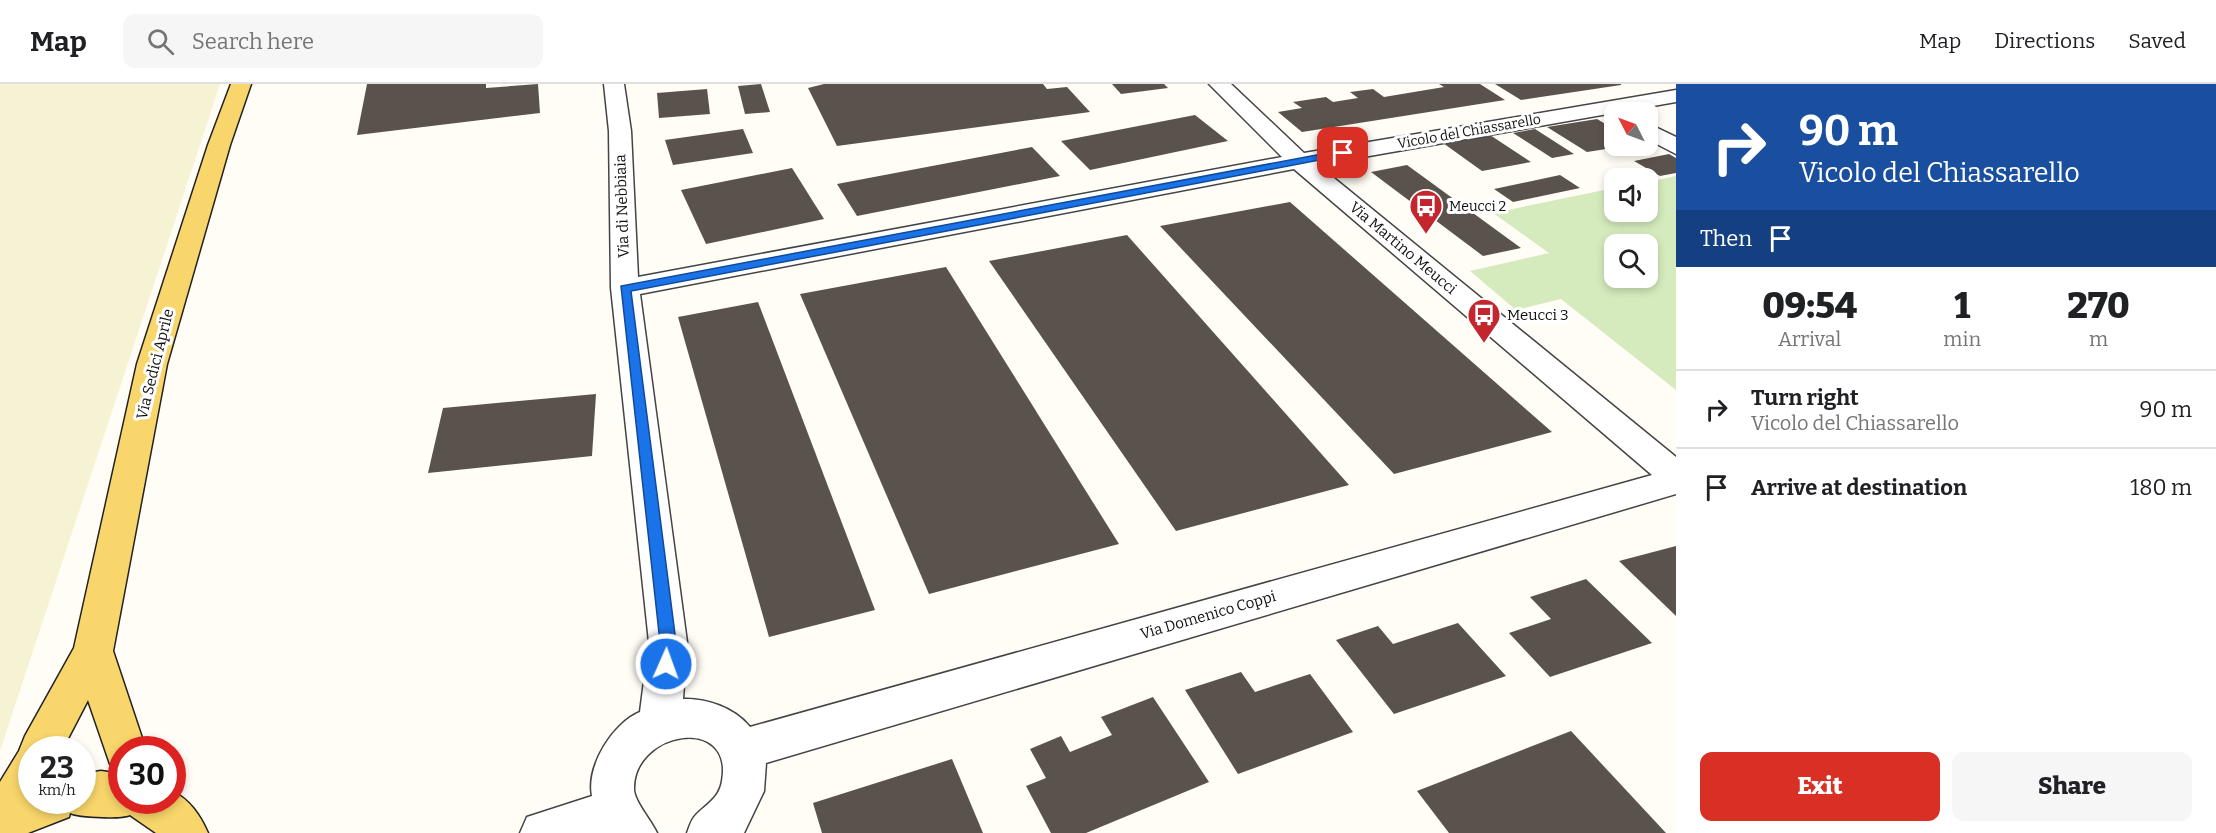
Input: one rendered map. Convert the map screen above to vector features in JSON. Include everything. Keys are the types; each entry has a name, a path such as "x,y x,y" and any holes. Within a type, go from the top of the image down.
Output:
{"main road":[{"name":"Via Sedici Aprile","path":"47,736 93,651 152,364 219,144 241,84"},
{"name":"Via Sedici Aprile","path":"93,651 120,736"},
{"path":"2,821 18,792"},
{"path":"2,821 20,814"},
{"path":"170,814 185,833"}],"street":[{"name":"Via di Nebbiaia","path":"614,84 620,131 625,288 668,642 660,721"},
{"name":"Via Martino Meucci","path":"1219,84 1299,161 1676,478"},
{"name":"Vicolo del Chiassarello","path":"1649,102 1676,96"},
{"name":"Vicolo del Chiassarello","path":"625,288 1299,161 1604,111"},
{"path":"1658,136 1676,147"},
{"name":"Via Domenico Coppi","path":"741,750 1676,478"},
{"path":"543,833 625,822 612,791 615,769 625,749 641,733 660,721 679,717 699,718 716,723 730,734 741,750 745,769 743,789 735,809 720,827 710,833"}],"shaded area":[{"path":"0,84 220,84 0,751"}],"green space":[{"path":"1676,176 1676,390 1561,299 1516,310 1470,271 1549,253 1493,213 1604,190 1604,222 1658,222 1658,180"}],"building":[{"path":"367,84 486,84 486,88 538,84 540,113 357,135"},
{"path":"761,84 770,112 745,114 738,86"},
{"path":"824,84 1043,84 1047,89 1067,87 1090,112 837,146 808,88"},
{"path":"1112,84 1164,84 1168,88 1121,94"},
{"path":"1439,84 1480,84 1505,100 1302,132 1278,112 1302,108 1293,102 1326,97 1333,102 1358,98 1350,92 1373,89 1384,97 1444,87"},
{"path":"1495,84 1621,84 1621,85 1521,100"},
{"path":"707,89 710,114 659,118 657,93"},
{"path":"1195,115 1228,141 1090,170 1061,141"},
{"path":"1597,119 1604,123 1604,149 1587,152 1547,127"},
{"path":"743,129 753,153 673,165 665,140"},
{"path":"1535,129 1574,154 1552,158 1513,133"},
{"path":"1490,135 1531,162 1482,171 1443,143"},
{"path":"1032,147 1060,176 857,216 837,184"},
{"path":"1669,154 1676,158 1676,173 1660,176 1658,168 1646,168 1634,161"},
{"path":"1407,165 1521,248 1483,256 1371,172"},
{"path":"792,168 824,219 706,244 681,190"},
{"path":"1560,175 1580,188 1513,202 1494,189"},
{"path":"1290,202 1552,432 1394,474 1160,226"},
{"path":"1127,235 1349,485 1176,531 989,261"},
{"path":"946,267 1119,544 929,594 800,294"},
{"path":"758,302 875,610 769,637 678,317"},
{"path":"596,394 592,456 428,473 443,408"},
{"path":"1676,546 1676,616 1619,561"},
{"path":"1586,579 1652,643 1550,677 1509,633 1551,619 1530,597"},
{"path":"1458,623 1506,676 1394,714 1336,640 1378,626 1393,644"},
{"path":"1241,672 1255,692 1310,674 1353,732 1238,774 1185,690"},
{"path":"1153,697 1209,782 1086,833 1051,833 1026,786 1046,778 1030,749 1061,736 1070,752 1112,735 1101,717"},
{"path":"1571,731 1666,833 1449,833 1417,791"},
{"path":"952,759 983,833 822,833 813,803"}],"place":[{"name":"Meucci 2","path":"1426,235"},
{"name":"Meucci 3","path":"1484,344"}],"route":[{"path":"666,664 668,642 625,288 1343,153"}]}
